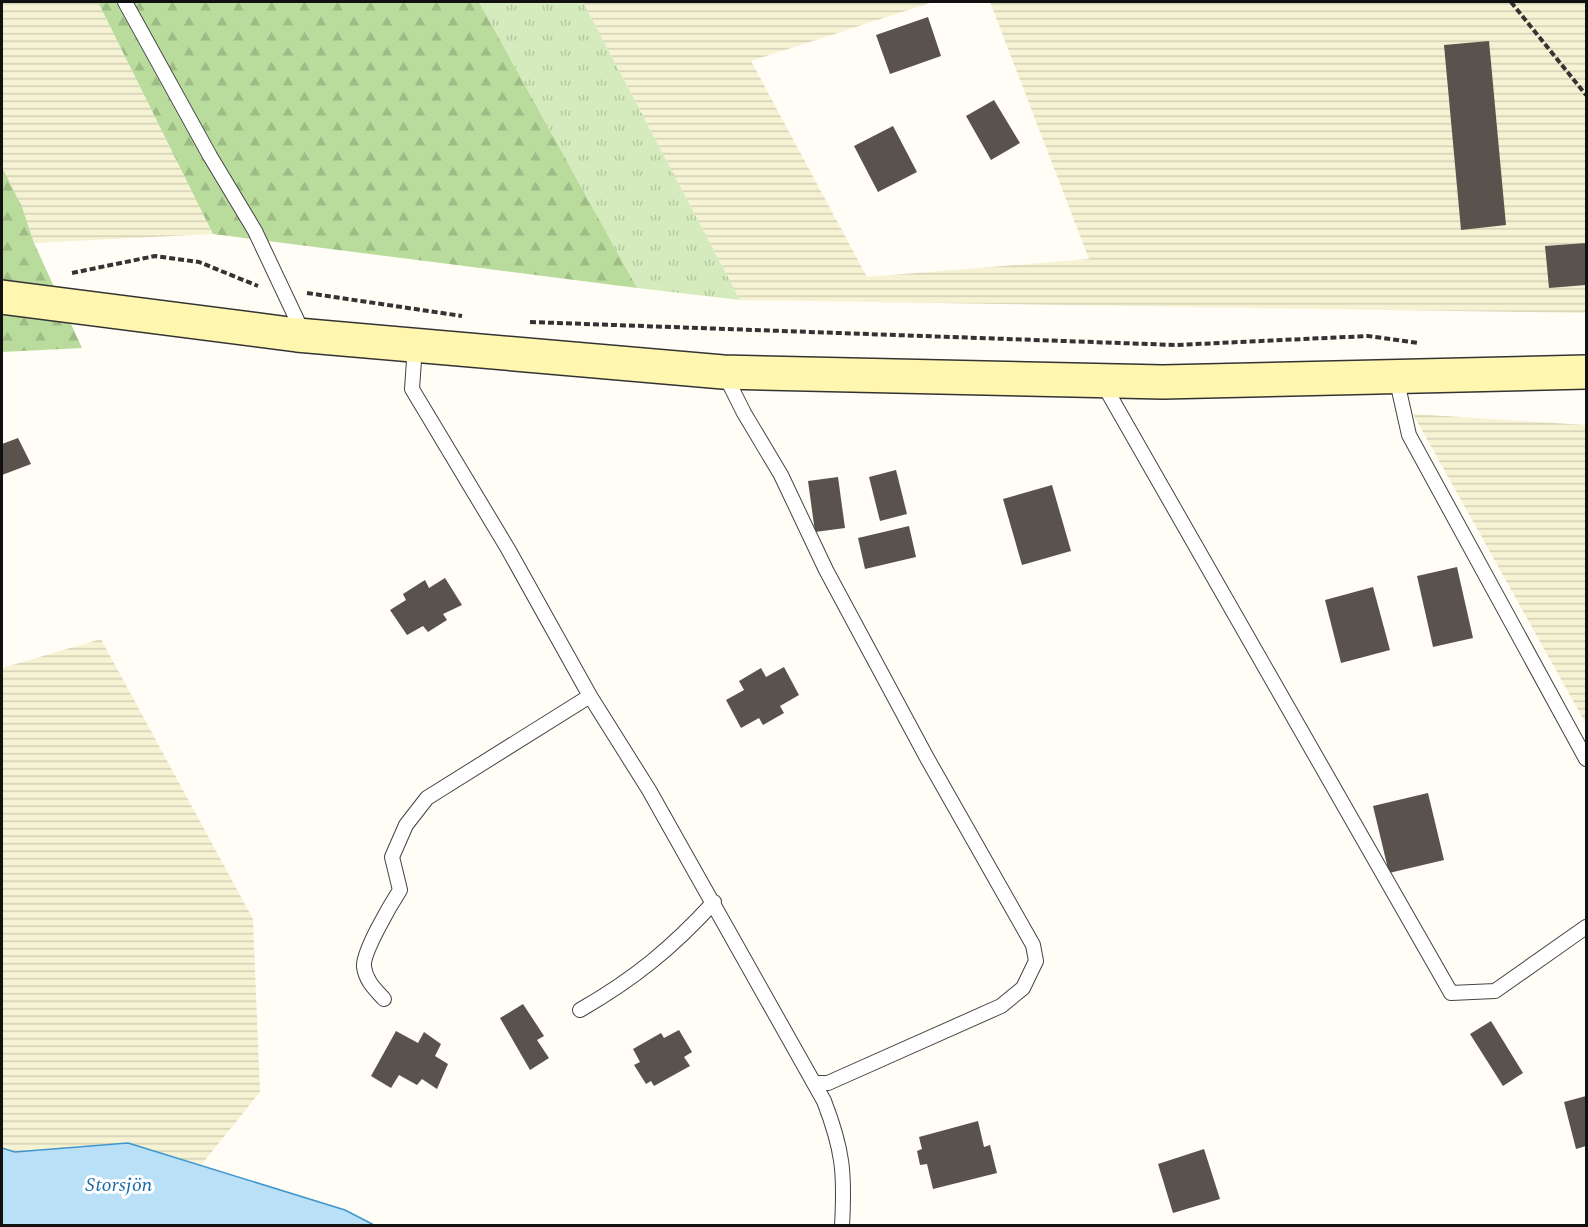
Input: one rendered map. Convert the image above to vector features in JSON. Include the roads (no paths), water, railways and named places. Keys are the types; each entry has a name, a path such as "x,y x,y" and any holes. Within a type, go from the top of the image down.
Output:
{"main road":[{"path":"2,297 297,335 723,372 1101,381 1587,372"}],"lane":[{"path":"125,2 210,156 255,231 297,320 297,335"},
{"path":"415,345 412,389 508,549 590,696 649,790 815,1083 840,1143 845,1184 842,1226"},
{"path":"723,372 744,413 781,475 826,570 927,758 1033,945 1036,961 1023,988 1001,1006 828,1083 815,1083"},
{"path":"1396,377 1408,435 1587,759"},
{"path":"1101,381 1451,993 1495,991 1587,927"},
{"path":"384,999 368,980 364,964 382,921 400,890 392,857 406,825 427,798 590,696"},
{"path":"580,1010 627,983 666,950 714,902"}],"water":[{"name":"Storsjön","path":"128,1143 345,1210 374,1225 2,1225 2,1148 15,1152"}]}
